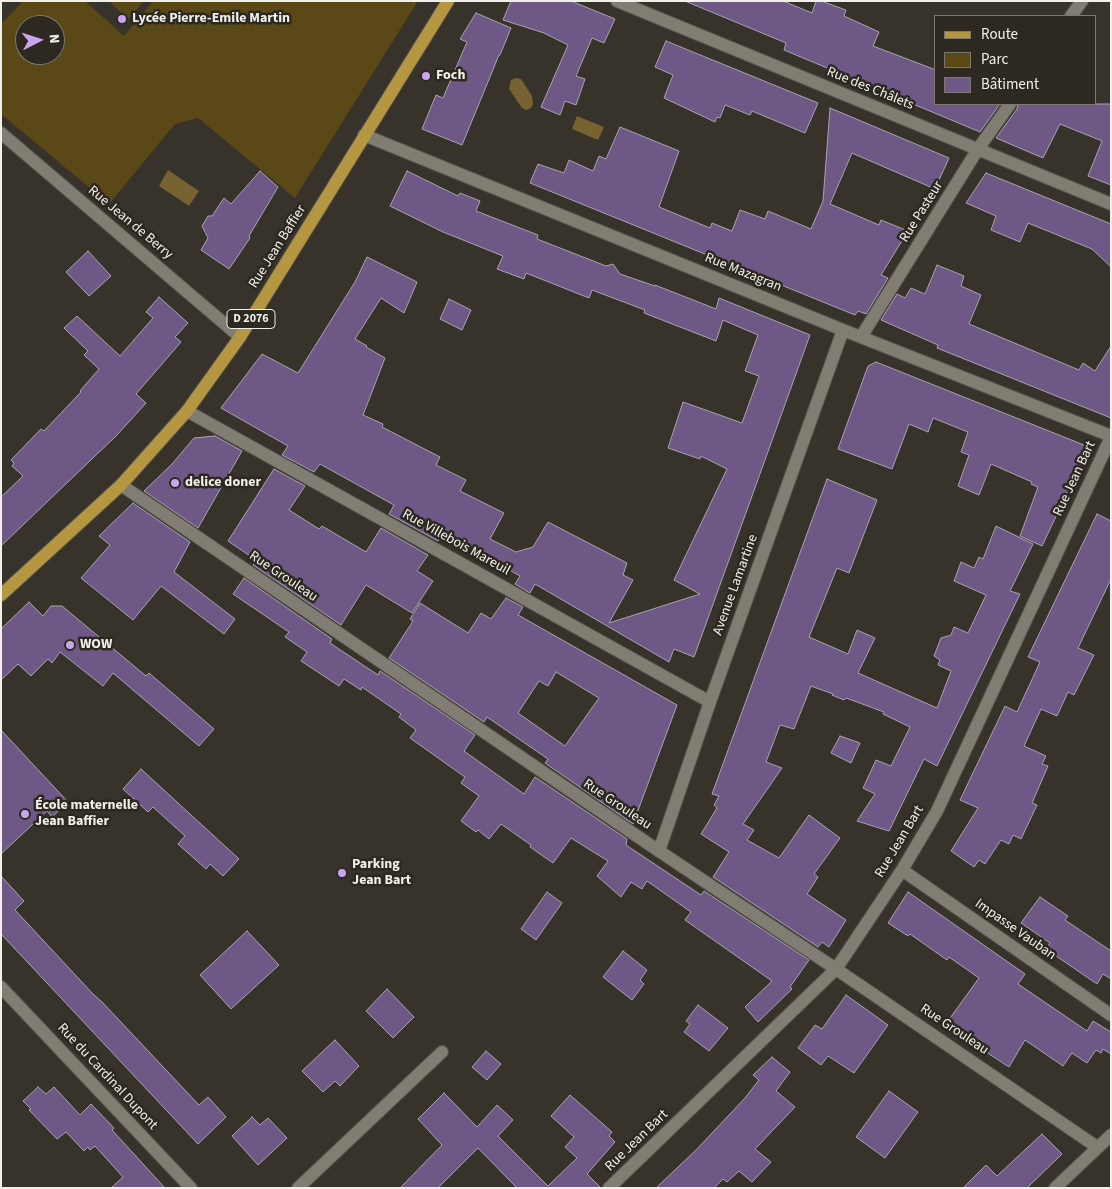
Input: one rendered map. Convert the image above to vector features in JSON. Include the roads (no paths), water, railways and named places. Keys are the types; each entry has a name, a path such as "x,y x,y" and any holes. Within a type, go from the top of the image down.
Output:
{"main road":[{"name":"Rue Jean Baffier","path":"1,595 121,485 187,411 240,337 448,1"}],"street":[{"name":"Rue des Châlets","path":"617,1 1111,204"},
{"path":"1072,15 1082,1"},
{"name":"Rue Pasteur","path":"861,337 978,149 1009,105"},
{"name":"Rue Jean de Berry","path":"1,133 240,337"},
{"name":"Rue Mazagran","path":"364,135 843,330 1111,436"},
{"name":"Avenue Lamartine","path":"659,851 710,702 843,330"},
{"name":"Rue Villebois Mareuil","path":"187,411 710,702"},
{"name":"Rue Jean Bart","path":"609,1188 836,969 902,870 937,811 1111,436"},
{"name":"Rue Grouleau","path":"121,485 1097,1147"},
{"name":"Impasse Vauban","path":"902,870 1111,1014"},
{"name":"Rue du Cardinal Dupont","path":"2,990 191,1188"},
{"path":"298,1188 442,1052"},
{"path":"1055,1188 1111,1135"}],"place":[{"name":"Lycée Pierre-Emile Martin","path":"122,19"},
{"name":"Foch","path":"426,76"},
{"name":"delice doner","path":"175,483"},
{"name":"WOW","path":"70,645"},
{"name":"École maternelle Jean Baffier","path":"25,814"},
{"name":"Parking Jean Bart","path":"342,873"}]}
